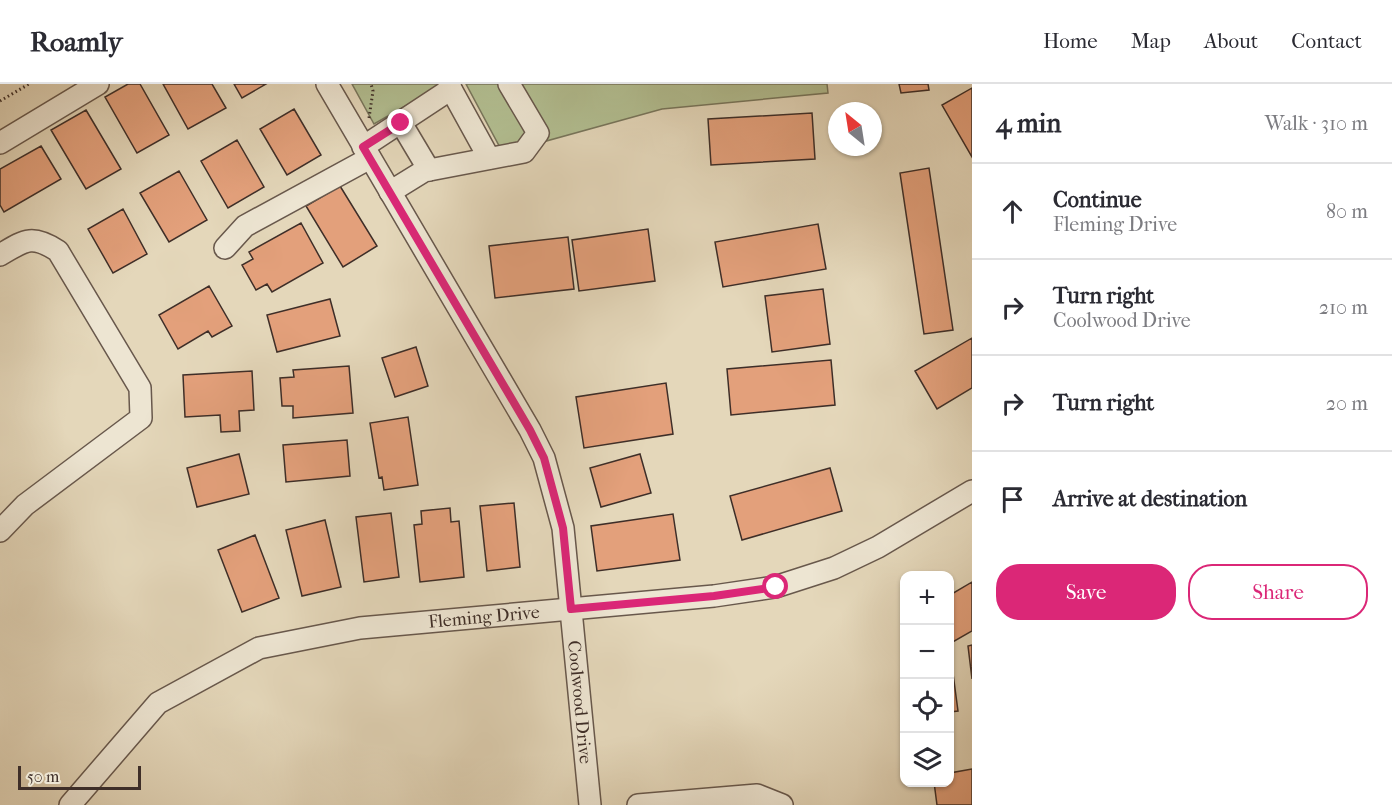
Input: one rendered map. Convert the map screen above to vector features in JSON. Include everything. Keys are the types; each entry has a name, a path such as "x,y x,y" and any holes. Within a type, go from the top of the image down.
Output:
{"street":[{"path":"0,142 98,84"},
{"name":"Coolwood Drive","path":"327,84 530,430 544,458 563,528 590,805"},
{"path":"390,192 424,171 524,152 538,133 509,84"},
{"path":"225,248 245,226 367,153 401,123 450,86 489,158"},
{"path":"401,123 429,170"},
{"path":"0,255 22,242 43,241 58,250 140,388 141,418 25,505 0,531"},
{"name":"Fleming Drive","path":"70,805 158,704 260,648 360,628 714,596 776,587 834,568 878,547 972,492"},
{"path":"638,805 757,795 782,805"}],"path":[{"path":"0,101 29,84"}],"green space":[{"path":"352,84 444,84 374,124"},
{"path":"466,84 827,84 828,93 662,109 503,153"}],"building":[{"path":"128,84 140,84 169,135 137,153 105,97"},
{"path":"163,84 212,84 226,108 188,129"},
{"path":"234,84 266,84 242,98"},
{"path":"899,84 928,84 929,90 901,93"},
{"path":"972,88 972,157 942,105"},
{"path":"294,109 321,155 287,175 260,129"},
{"path":"86,110 121,169 86,189 51,130"},
{"path":"812,113 815,159 711,165 708,119"},
{"path":"237,140 264,187 228,208 201,161"},
{"path":"41,146 61,179 4,212 0,205 0,169"},
{"path":"929,168 953,330 924,334 900,173"},
{"path":"179,171 207,220 169,242 140,193"},
{"path":"340,186 377,246 343,267 306,206"},
{"path":"123,209 147,254 113,273 88,229"},
{"path":"301,223 323,263 272,292 267,284 256,290 242,265 253,259 249,252"},
{"path":"818,224 826,269 723,287 715,242"},
{"path":"648,229 655,281 579,291 572,240"},
{"path":"568,237 574,289 495,298 489,246"},
{"path":"209,286 232,326 212,337 208,331 178,349 159,315"},
{"path":"823,289 830,344 772,352 765,296"},
{"path":"330,299 340,336 277,352 267,315"},
{"path":"972,338 972,388 937,409 915,371"},
{"path":"416,347 428,386 395,397 382,358"},
{"path":"831,360 835,405 731,415 727,369"},
{"path":"349,366 353,413 293,418 293,406 282,406 280,378 294,377 293,370"},
{"path":"252,371 254,410 239,411 240,431 221,432 220,415 185,417 183,375"},
{"path":"666,383 673,434 584,448 576,397"},
{"path":"408,417 418,485 384,490 382,477 379,478 370,423"},
{"path":"347,440 350,476 286,482 283,445"},
{"path":"239,454 249,494 197,507 187,468"},
{"path":"640,454 651,493 601,507 590,468"},
{"path":"830,468 842,511 742,540 730,496"},
{"path":"514,503 520,567 487,571 480,506"},
{"path":"450,508 451,522 459,521 464,577 420,582 414,525 422,524 421,511"},
{"path":"391,513 399,577 364,582 356,517"},
{"path":"673,514 680,560 597,571 591,526"},
{"path":"325,520 341,587 302,596 286,530"},
{"path":"255,535 279,598 242,612 218,550"},
{"path":"972,582 972,631 954,641 954,625 954,593"},
{"path":"972,645 972,679 968,646"},
{"path":"954,681 958,711 954,712"},
{"path":"972,769 972,805 937,805 935,787 954,787 954,772"}],"route":[{"path":"401,123 363,147 460,309 544,458 563,528 571,609 714,596 776,587"}]}
